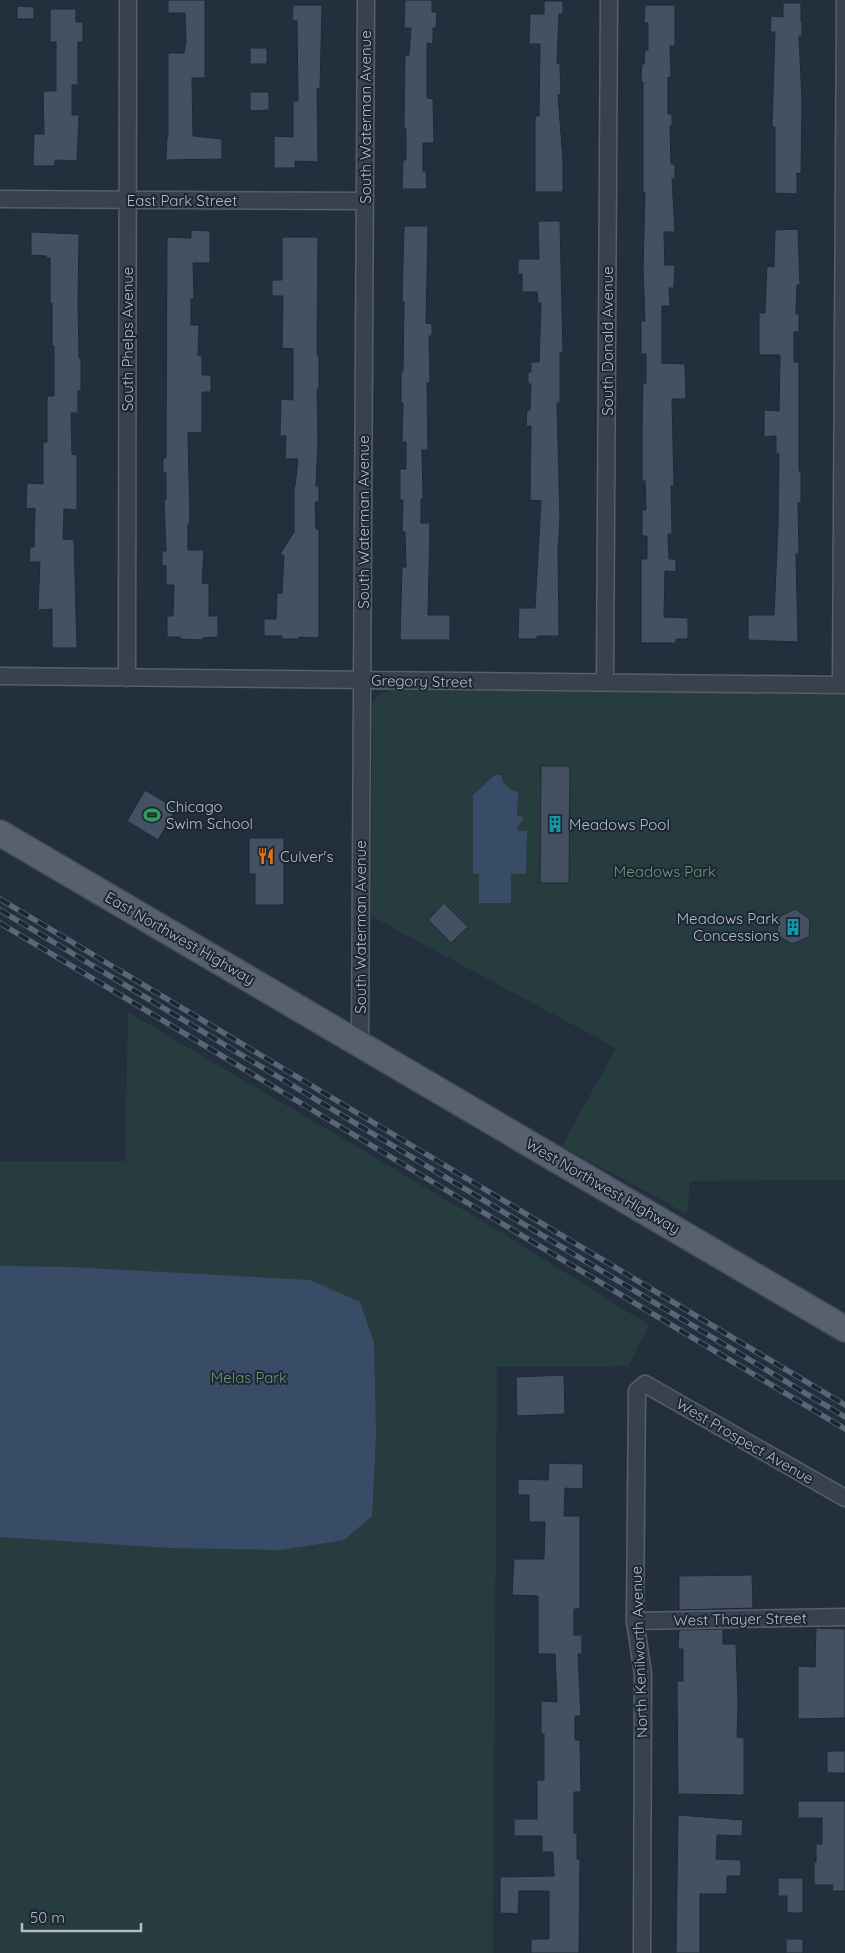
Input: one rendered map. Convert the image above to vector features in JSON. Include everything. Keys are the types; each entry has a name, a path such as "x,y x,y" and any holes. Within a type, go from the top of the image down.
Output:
{"main road":[{"name":"East Northwest Highway","path":"0,833 360,1044"},
{"name":"West Northwest Highway","path":"360,1044 845,1330"}],"street":[{"name":"South Phelps Avenue","path":"126,678 128,0"},
{"name":"South Waterman Avenue","path":"360,1044 366,0"},
{"name":"South Donald Avenue","path":"605,683 609,0"},
{"path":"843,685 845,0"},
{"name":"East Park Street","path":"0,199 365,201"},
{"name":"Gregory Street","path":"0,676 843,685"},
{"name":"West Prospect Avenue","path":"645,1384 845,1498"},
{"name":"North Kenilworth Avenue","path":"642,1953 643,1674 635,1621 637,1391 645,1384"},
{"name":"West Thayer Street","path":"635,1621 845,1618"}],"green space":[{"name":"Meadows Park","path":"388,690 845,694 845,1180 690,1181 687,1214 562,1146 616,1048 371,916 372,706 375,699"},
{"name":"Melas Park","path":"128,1012 491,1226 649,1325 628,1366 497,1367 493,1953 0,1953 0,1161 125,1161"}],"water":[{"path":"495,775 501,775 506,786 518,792 517,816 524,819 517,827 518,831 527,831 526,874 511,874 511,903 479,903 479,874 473,874 473,795"},
{"path":"0,1266 70,1267 310,1280 360,1302 374,1343 376,1436 372,1516 344,1540 281,1550 170,1548 0,1537"}],"building":[{"path":"168,0 205,0 205,78 192,78 193,136 222,139 222,159 166,160 168,137 168,53 184,53 186,42 185,13 168,13"},
{"path":"405,0 432,0 432,12 437,12 436,28 433,28 433,44 427,43 427,98 433,99 434,143 423,143 423,171 426,171 427,189 402,189 403,160 406,160 406,129 404,129 405,55 409,55 411,28 404,28"},
{"path":"544,1 563,1 563,14 559,14 557,63 560,64 561,95 558,95 563,160 563,192 535,192 535,116 539,116 540,44 529,44 530,14 544,14"},
{"path":"783,3 801,3 802,36 799,36 802,100 801,174 797,173 797,194 775,193 775,127 772,127 775,32 770,32 771,16 783,17"},
{"path":"293,5 322,5 320,89 317,89 318,162 295,161 295,168 274,168 274,136 293,137 293,101 298,101 297,21 292,20"},
{"path":"645,5 675,5 675,46 670,46 671,78 668,77 668,114 672,114 672,126 670,126 671,164 675,164 675,179 672,179 675,232 664,232 665,265 675,265 674,288 669,288 670,306 662,306 662,363 685,364 686,399 672,399 674,486 671,486 672,534 668,534 669,559 676,559 676,572 665,571 664,617 688,618 688,639 676,639 676,643 641,643 641,559 647,559 647,536 642,536 642,510 646,510 645,481 642,481 642,432 643,383 646,383 646,354 641,354 641,321 645,321 643,268 645,193 643,193 643,82 641,81 645,50 648,50 648,23 644,23"},
{"path":"17,6 34,7 34,19 17,19"},
{"path":"50,9 76,9 76,22 83,22 83,42 78,42 78,85 72,85 72,115 79,115 77,161 55,160 55,166 33,166 34,134 44,134 43,91 56,91 56,42 50,42"},
{"path":"250,48 267,48 267,64 250,64"},
{"path":"250,92 269,92 269,110 250,111"},
{"path":"538,221 560,221 563,353 560,353 560,403 557,403 560,519 558,549 559,636 537,636 537,639 518,639 519,608 535,608 541,501 530,500 531,426 526,426 527,410 530,410 531,384 528,384 528,372 531,372 531,362 539,362 541,303 538,303 537,292 522,292 522,274 518,274 518,259 539,259"},
{"path":"404,226 428,226 426,323 432,324 432,336 429,336 430,383 427,383 428,450 422,450 423,499 421,499 421,523 430,523 428,615 450,615 450,640 400,640 402,567 406,567 405,532 402,532 403,500 400,500 400,469 406,469 406,442 402,442 403,403 401,403"},
{"path":"798,229 800,285 797,285 796,314 799,314 799,332 794,332 794,362 799,362 799,471 801,471 801,503 798,503 799,554 796,554 798,642 748,640 748,615 774,615 778,525 779,454 776,454 776,436 764,437 764,410 779,411 780,355 759,355 759,313 765,313 767,266 774,267 775,230"},
{"path":"191,230 210,231 210,263 193,263 194,299 191,299 191,325 199,325 198,355 202,355 202,375 211,375 211,392 202,392 202,432 188,433 190,524 188,524 188,550 204,550 202,583 209,584 209,616 218,616 218,637 203,638 203,640 167,637 167,616 173,616 174,585 166,585 166,566 162,565 162,551 166,551 164,500 166,500 166,473 163,473 163,458 166,458 167,237 191,238"},
{"path":"31,232 79,234 78,303 81,391 78,391 78,413 71,413 72,454 77,455 77,510 64,509 63,539 74,540 77,648 52,648 52,609 38,610 40,562 29,562 30,547 34,547 35,508 26,509 27,483 43,484 43,442 47,442 47,396 54,396 50,258 31,255"},
{"path":"282,237 318,237 317,355 319,355 319,389 317,389 318,442 316,486 319,486 319,502 315,502 316,529 319,529 319,638 299,637 299,639 282,639 282,636 264,636 264,619 276,619 277,593 282,593 284,556 280,554 294,532 294,486 298,459 285,459 286,436 280,436 281,399 293,400 293,349 282,348 283,296 272,296 272,280 282,280"},
{"name":"Meadows Pool","path":"541,766 570,766 569,883 540,883"},
{"name":"Chicago Swim School","path":"145,790 176,809 158,840 127,821"},
{"name":"Culver's","path":"249,838 284,838 284,905 255,905 255,874 249,874"},
{"path":"444,903 468,927 451,943 428,920"},
{"name":"Meadows Park Concessions","path":"795,909 810,919 809,937 792,944 777,935 778,917"},
{"path":"564,1375 565,1414 517,1416 516,1377"},
{"path":"549,1463 583,1464 583,1489 565,1488 564,1516 580,1516 580,1609 574,1609 574,1635 582,1635 582,1654 578,1654 581,1716 575,1716 575,1740 580,1740 581,1792 574,1792 574,1833 577,1833 577,1859 580,1859 579,1953 531,1953 531,1939 549,1939 549,1891 519,1891 518,1914 500,1913 500,1877 554,1876 553,1852 542,1852 542,1836 514,1836 514,1819 537,1819 537,1780 544,1780 544,1734 541,1734 541,1701 557,1702 555,1654 538,1654 538,1596 512,1595 514,1559 544,1559 545,1522 529,1522 529,1495 518,1495 518,1479 548,1480"},
{"path":"752,1575 753,1608 679,1610 679,1576"},
{"path":"816,1628 845,1629 845,1718 798,1719 798,1666 815,1667"},
{"path":"723,1629 723,1644 736,1644 737,1737 744,1738 744,1795 678,1794 677,1681 683,1681 683,1649 678,1649 679,1630"},
{"path":"827,1751 845,1751 845,1773 827,1773"},
{"path":"798,1801 845,1801 845,1891 832,1891 833,1885 814,1885 816,1844 822,1844 822,1818 798,1818"},
{"path":"678,1815 743,1820 742,1836 717,1835 716,1859 741,1860 741,1876 727,1876 727,1894 700,1894 700,1953 676,1953"},
{"path":"778,1878 803,1878 803,1913 787,1913 787,1896 778,1896"},
{"path":"786,1939 803,1939 803,1953 786,1953"}],"railway":[{"path":"0,899 845,1405"},
{"path":"0,910 845,1417"},
{"path":"0,923 845,1429"}],"place":[{"name":"Chicago Swim School","path":"152,815"},
{"name":"Meadows Pool","path":"555,824"},
{"name":"Culver's","path":"266,856"},
{"name":"Meadows Park Concessions","path":"793,927"}]}
